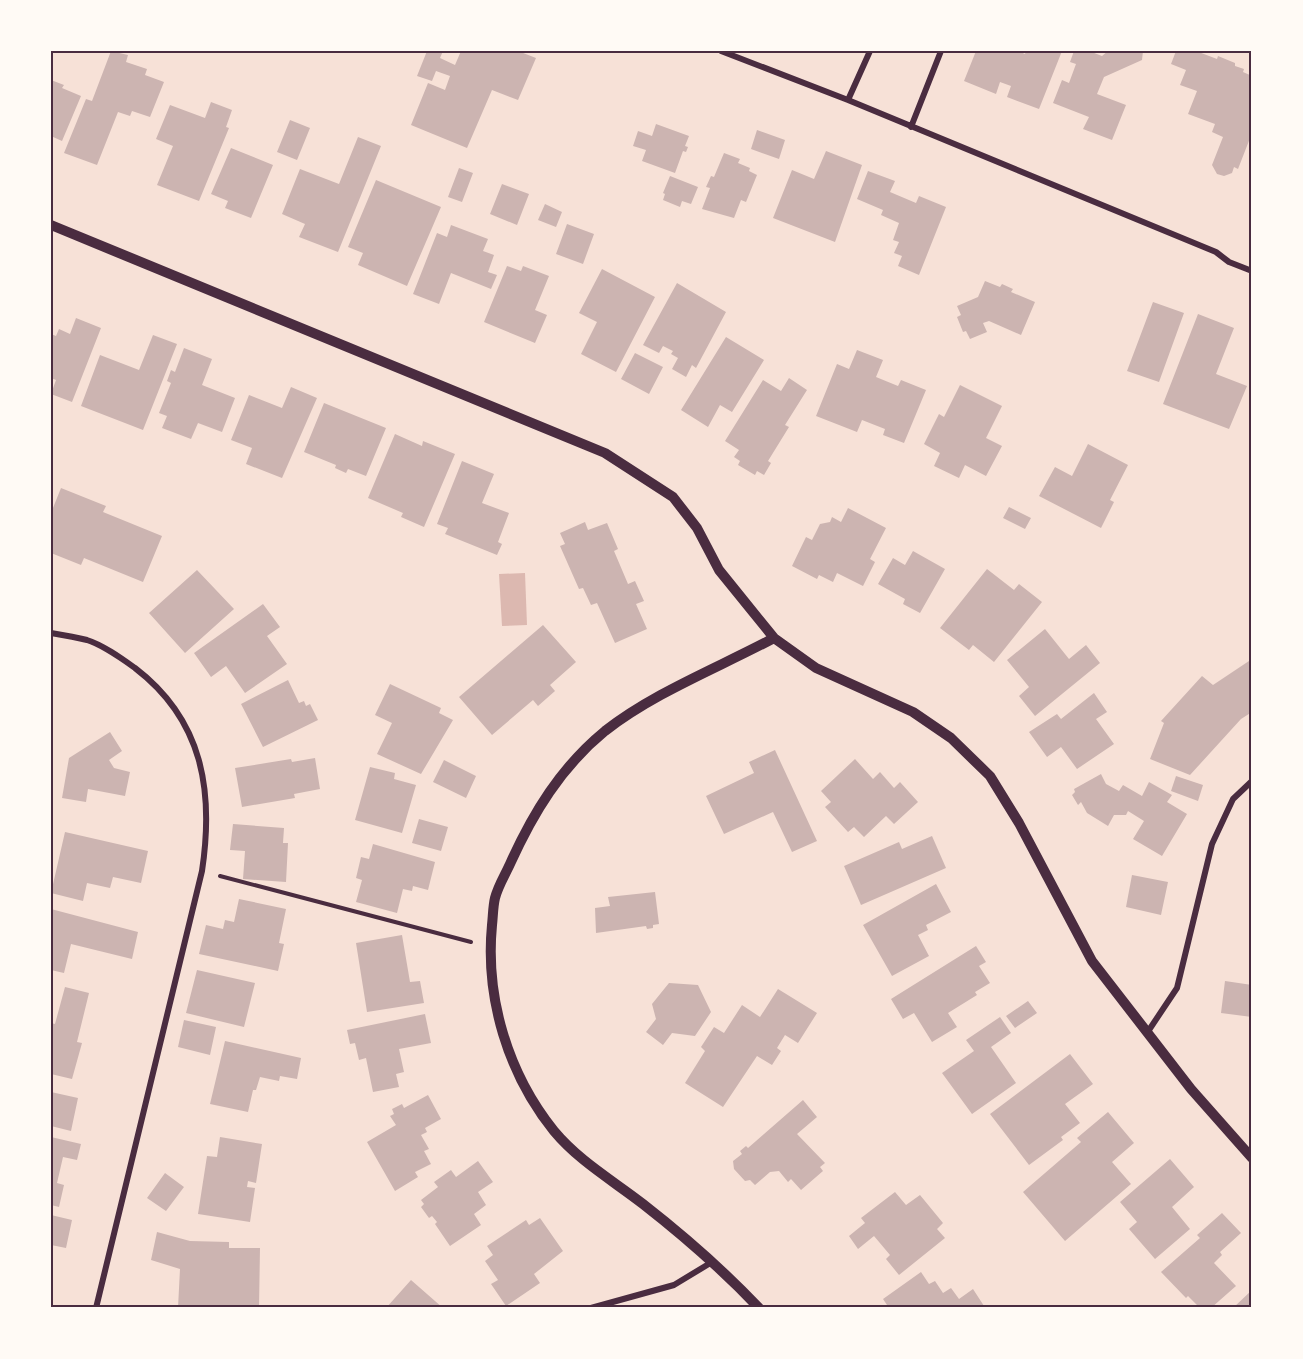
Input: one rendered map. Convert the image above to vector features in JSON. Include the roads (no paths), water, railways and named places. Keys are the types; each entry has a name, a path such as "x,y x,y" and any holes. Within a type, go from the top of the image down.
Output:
{"street":[{"path":"721,51 848,100 1216,252 1228,262 1252,271"},
{"path":"848,100 870,51"},
{"path":"911,127 941,51"},
{"path":"51,225 605,453 673,497 697,528 718,570 774,638 816,668 913,712 951,738 990,776 1019,823 1092,961 1146,1034 1252,1158"},
{"path":"51,633 89,641 124,660 151,681 188,732 200,760 206,795 208,830 202,871 96,1308"},
{"path":"759,1308 712,1262 643,1204 581,1158 542,1113 519,1076 506,1046 493,996 490,946 495,898 539,805 572,762 606,731 660,696 774,638"},
{"path":"1146,1034 1177,988 1212,844 1233,800 1252,781"},
{"path":"591,1308 674,1285 712,1262"}]}
